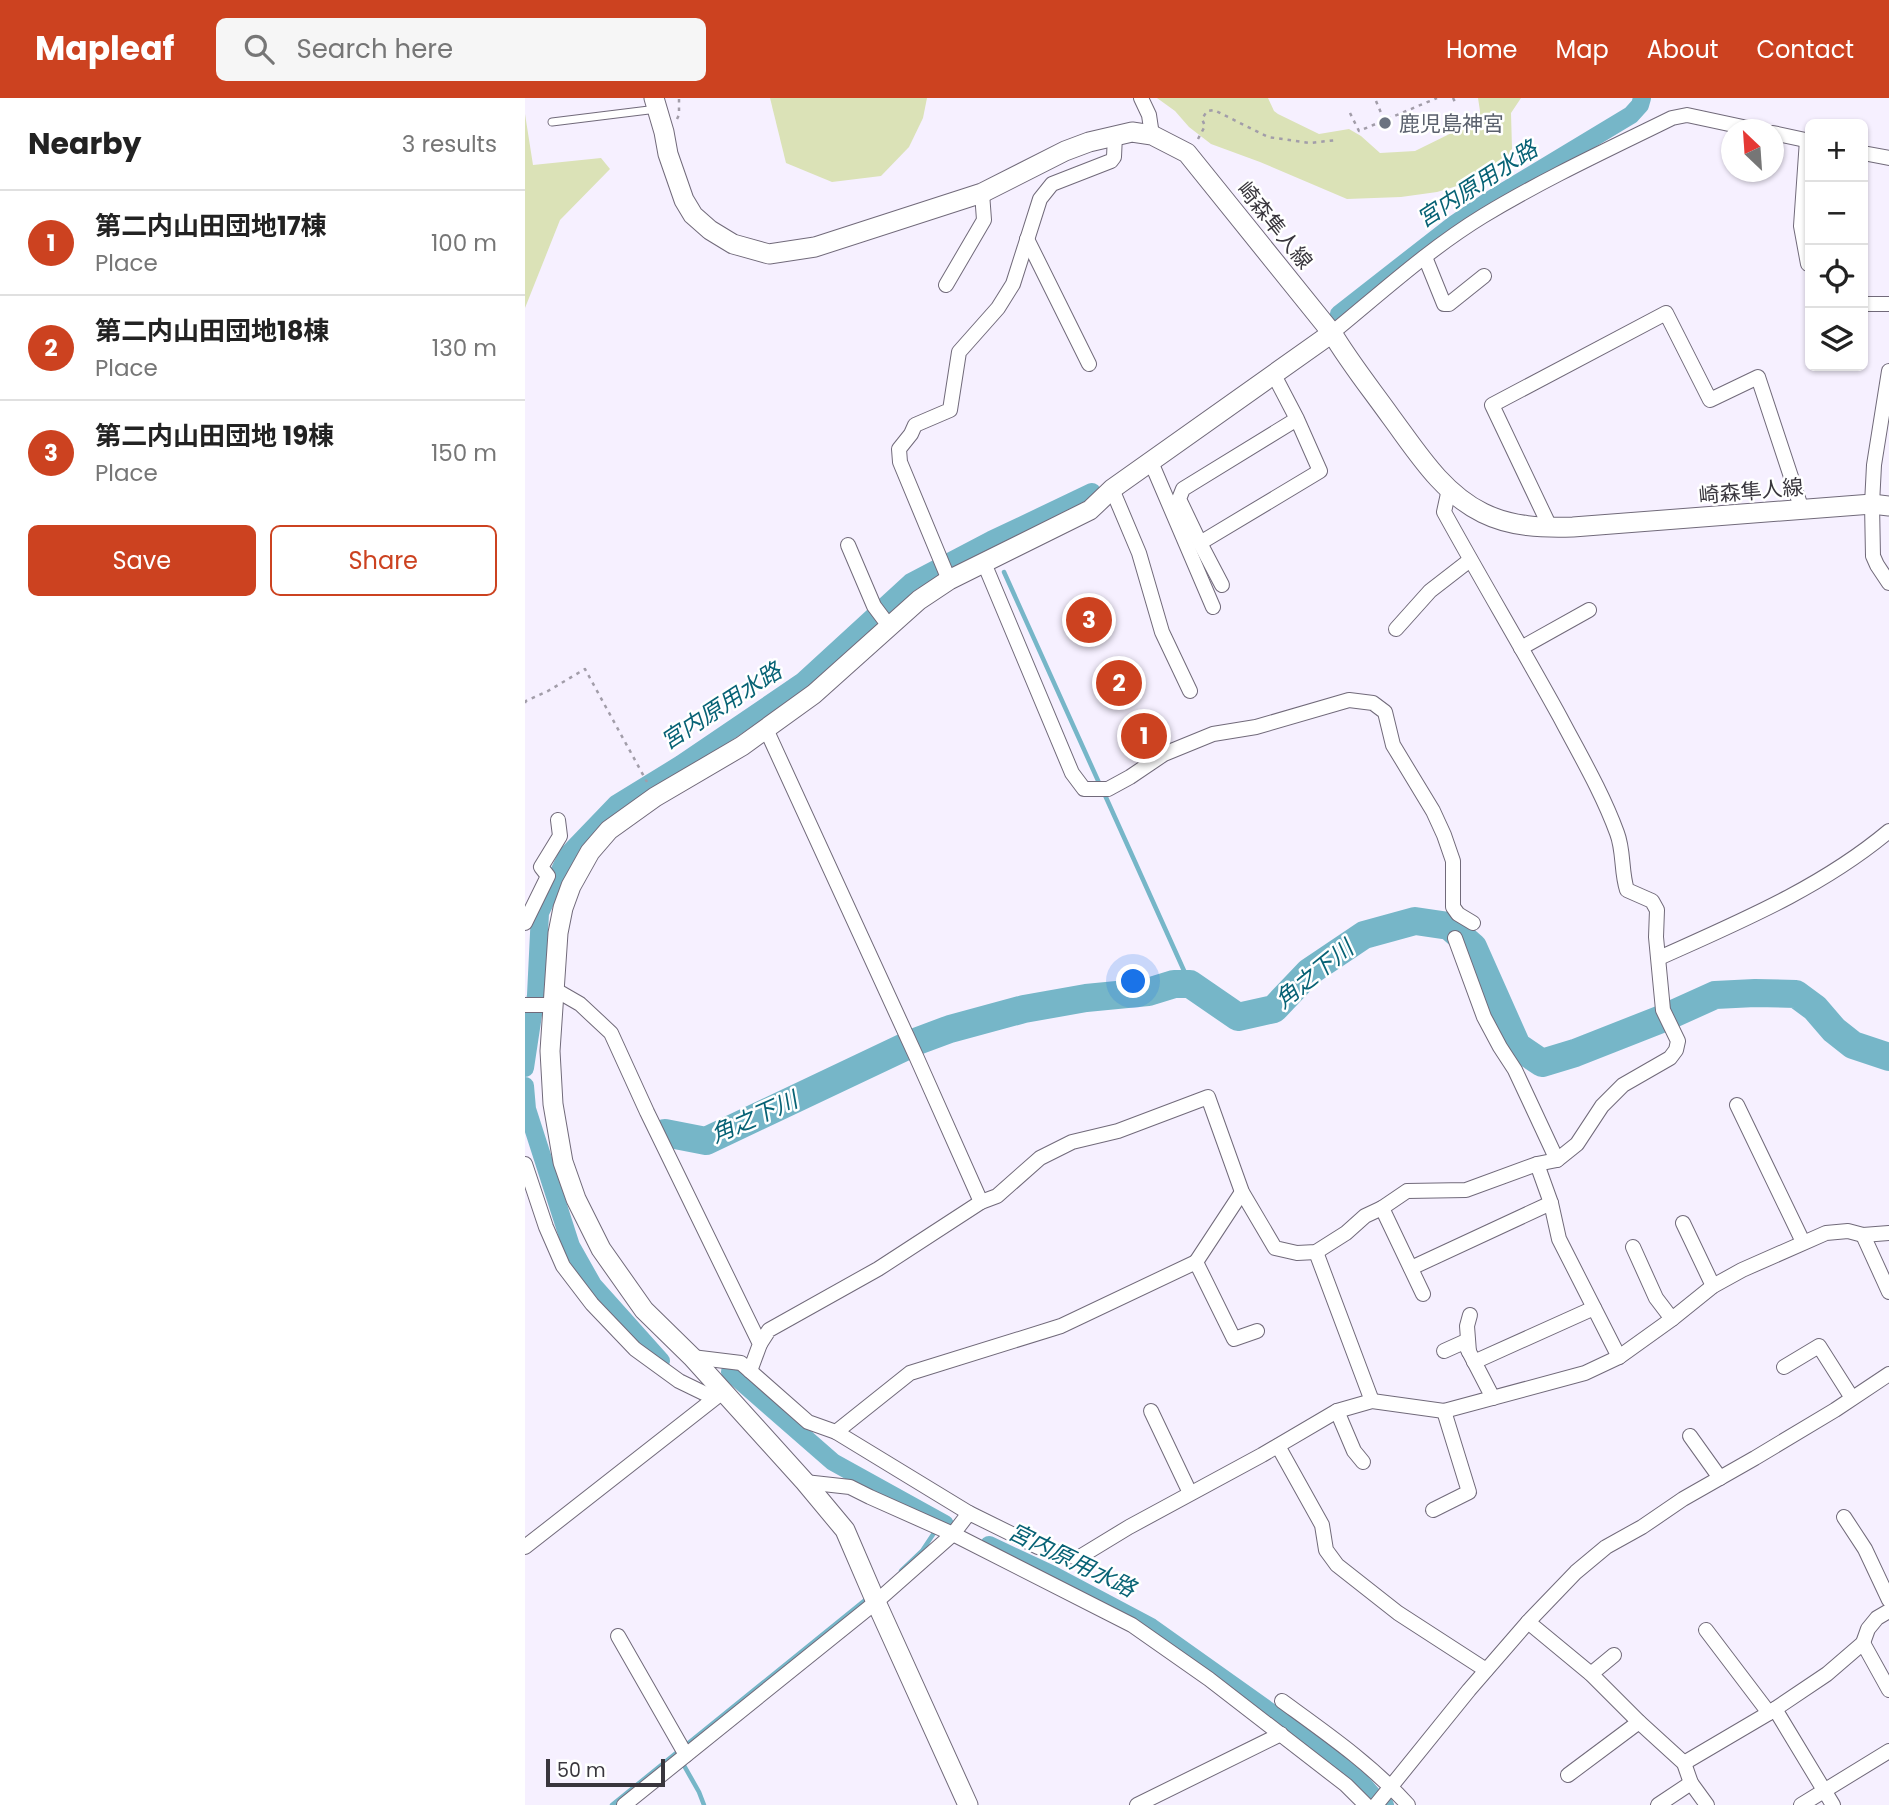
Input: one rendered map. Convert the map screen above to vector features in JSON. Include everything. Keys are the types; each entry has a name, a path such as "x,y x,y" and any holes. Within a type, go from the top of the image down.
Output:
{"street":[{"path":"1141,98 1149,115 1152,135"},
{"name":"崎森隼人線","path":"656,103 668,154 684,201 693,215 710,230 733,244 769,254 815,247 982,193 1065,151 1115,135 1132,132 1152,135 1187,153 1332,333 1346,357 1431,470 1449,489 1470,505 1491,516 1524,525 1550,527 1881,505"},
{"path":"525,923 559,881 609,830 655,797 766,729 814,694 887,623 948,576 984,563 1090,510 1112,489 1332,333 1425,257 1482,216 1565,170 1672,118 1687,115 1721,122"},
{"path":"948,576 900,462 899,449 915,425 950,410 960,352 999,308 1013,284 1040,199 1052,184 1111,161 1114,157 1115,135"},
{"path":"1784,135 1805,139"},
{"path":"1868,154 1889,158"},
{"path":"1805,182 1801,226 1805,248"},
{"path":"946,285 983,220 982,193"},
{"path":"1027,239 1089,364"},
{"path":"1425,257 1444,304 1449,304 1485,276"},
{"path":"1868,304 1889,304"},
{"path":"1550,527 1492,405 1666,313 1710,400 1758,377 1802,510"},
{"path":"1889,371 1874,465 1881,505 1873,556 1889,583"},
{"path":"1200,542 1320,471 1274,375"},
{"path":"1222,585 1179,499 1184,489 1297,419"},
{"path":"1151,462 1213,607"},
{"path":"1112,489 1139,553 1162,632 1190,691"},
{"path":"750,1371 760,1344 769,1330 878,1269 981,1202 997,1196 1040,1158 1072,1142 1118,1131 1208,1097 1243,1192 1275,1248 1297,1253 1316,1252 1346,1233 1365,1216 1407,1191 1466,1190 1537,1164 1557,1160 1577,1143 1602,1106 1623,1085 1670,1058 1678,1041 1664,1010 1656,937 1657,910 1652,901 1627,890 1619,836 1597,785 1444,512 1449,489"},
{"path":"848,545 874,606 887,623"},
{"path":"1396,629 1430,591 1470,560"},
{"path":"984,563 1072,773 1083,789 1101,789 1130,777 1164,754 1213,734 1256,727 1349,700 1373,703 1385,712 1393,745 1433,811 1444,835 1453,861 1453,907 1458,914 1473,923"},
{"path":"1521,648 1589,611"},
{"path":"766,729 981,1202"},
{"path":"558,820 560,836 541,867 559,881 563,908 558,933 550,1051 553,1104 563,1162 576,1199 601,1249 644,1310 692,1357 718,1395 805,1482 845,1530 968,1805"},
{"path":"1659,958 1783,901 1828,876 1889,831"},
{"path":"1455,938 1484,1017 1515,1070 1557,1160"},
{"path":"525,1005 553,997 580,1004 611,1033 760,1344"},
{"path":"1737,1105 1803,1242"},
{"path":"525,1164 546,1227 563,1266 591,1304 635,1349 679,1381 718,1395"},
{"path":"1537,1164 1551,1203 1559,1239 1619,1357"},
{"path":"836,1432 910,1373 1061,1325 1196,1262 1243,1192"},
{"path":"1411,1268 1551,1203"},
{"path":"1382,1208 1423,1294"},
{"path":"1683,1223 1713,1286"},
{"path":"692,1357 741,1363 808,1422 836,1432 969,1513 1038,1546 1078,1558 1337,1411 1372,1401 1444,1410 1585,1373 1619,1357 1713,1286 1803,1242 1825,1233 1889,1233"},
{"path":"1863,1235 1889,1292"},
{"path":"1633,1247 1656,1298 1672,1319"},
{"path":"1316,1252 1372,1401"},
{"path":"1196,1262 1234,1339 1257,1331"},
{"path":"1472,1357 1594,1308"},
{"path":"1470,1315 1467,1326 1472,1357"},
{"path":"1444,1350 1464,1342 1493,1398"},
{"path":"1784,1367 1819,1346 1852,1398"},
{"path":"1376,1805 1486,1670 1576,1572 1606,1547 1889,1374"},
{"path":"529,1540 718,1395"},
{"path":"1433,1510 1469,1492 1444,1410"},
{"path":"1151,1411 1190,1493"},
{"path":"1337,1411 1354,1451 1363,1462"},
{"path":"1690,1436 1720,1478"},
{"path":"1278,1446 1322,1525 1326,1550 1337,1565 1398,1614 1486,1670"},
{"path":"805,1482 850,1487 950,1533 1132,1625 1281,1734 1346,1785 1366,1805"},
{"path":"624,1805 876,1602 969,1513"},
{"path":"1844,1517 1865,1549 1889,1600"},
{"path":"1685,1763 1772,1711 1827,1674 1863,1643 1868,1629 1877,1618 1889,1611"},
{"path":"1528,1622 1591,1674 1685,1763 1691,1783 1707,1805"},
{"path":"1706,1630 1772,1711 1826,1790 1833,1805"},
{"path":"618,1636 686,1755"},
{"path":"1863,1643 1889,1690"},
{"path":"1591,1674 1614,1654"},
{"path":"1282,1701 1344,1746 1408,1805"},
{"path":"1568,1775 1639,1722"},
{"path":"1137,1805 1281,1734"},
{"path":"1801,1805 1889,1751"},
{"path":"1658,1805 1691,1783"}],"lane":[{"path":"552,122 656,103"}],"path":[{"path":"1350,113 1359,131 1437,98"},
{"path":"1453,98 1456,104"},
{"path":"1376,101 1384,120"},
{"path":"1187,153 1203,133 1205,126 1202,119 1207,111 1214,110 1268,137 1310,143 1337,140"},
{"path":"525,704 585,669 646,780"}],"green space":[{"path":"770,98 927,98 923,118 909,147 881,176 832,182 786,163"},
{"path":"1157,98 1268,98 1278,114 1319,134 1349,129 1380,153 1415,151 1480,119 1478,98 1521,98 1511,113 1512,149 1507,157 1467,183 1437,192 1401,197 1347,199 1211,144"},
{"path":"525,114 533,165 601,158 610,169 560,220 525,308"}],"waterway":[{"name":"宮内原用水路","path":"1339,314 1453,225 1631,115 1640,105 1642,98"},
{"name":"宮内原用水路","path":"525,1068 536,995 540,913 567,855 616,804 681,764 803,681 911,582 1092,492"},
{"name":"宮内原用水路","path":"991,540 992,544"},
{"path":"1004,572 1100,785"},
{"path":"1104,793 1190,984"},
{"name":"角之下川","path":"665,1133 706,1141 915,1042 950,1029 1024,1009 1086,998 1148,992 1174,984 1190,984 1238,1017 1274,1009 1309,972 1364,935 1415,921 1449,926 1473,947 1517,1046 1542,1063 1575,1053 1715,995 1755,993 1796,994 1815,1008 1834,1030 1853,1045 1889,1057"},
{"name":"宮内原用水路","path":"525,1086 527,1109 571,1246 593,1285 661,1361"},
{"name":"宮内原用水路","path":"730,1372 833,1462 945,1524"},
{"path":"901,1571 922,1551 936,1530"},
{"name":"宮内原用水路","path":"989,1545 1053,1575 1151,1627 1349,1768 1374,1797 1385,1805"},
{"path":"612,1805 864,1601"},
{"path":"682,1762 704,1805"}],"place":[{"name":"鹿児島神宮","path":"1385,123"},
{"name":"第二内山田団地 19棟","path":"1089,620"},
{"name":"第二内山田団地18棟","path":"1119,683"},
{"name":"第二内山田団地17棟","path":"1144,736"}]}
